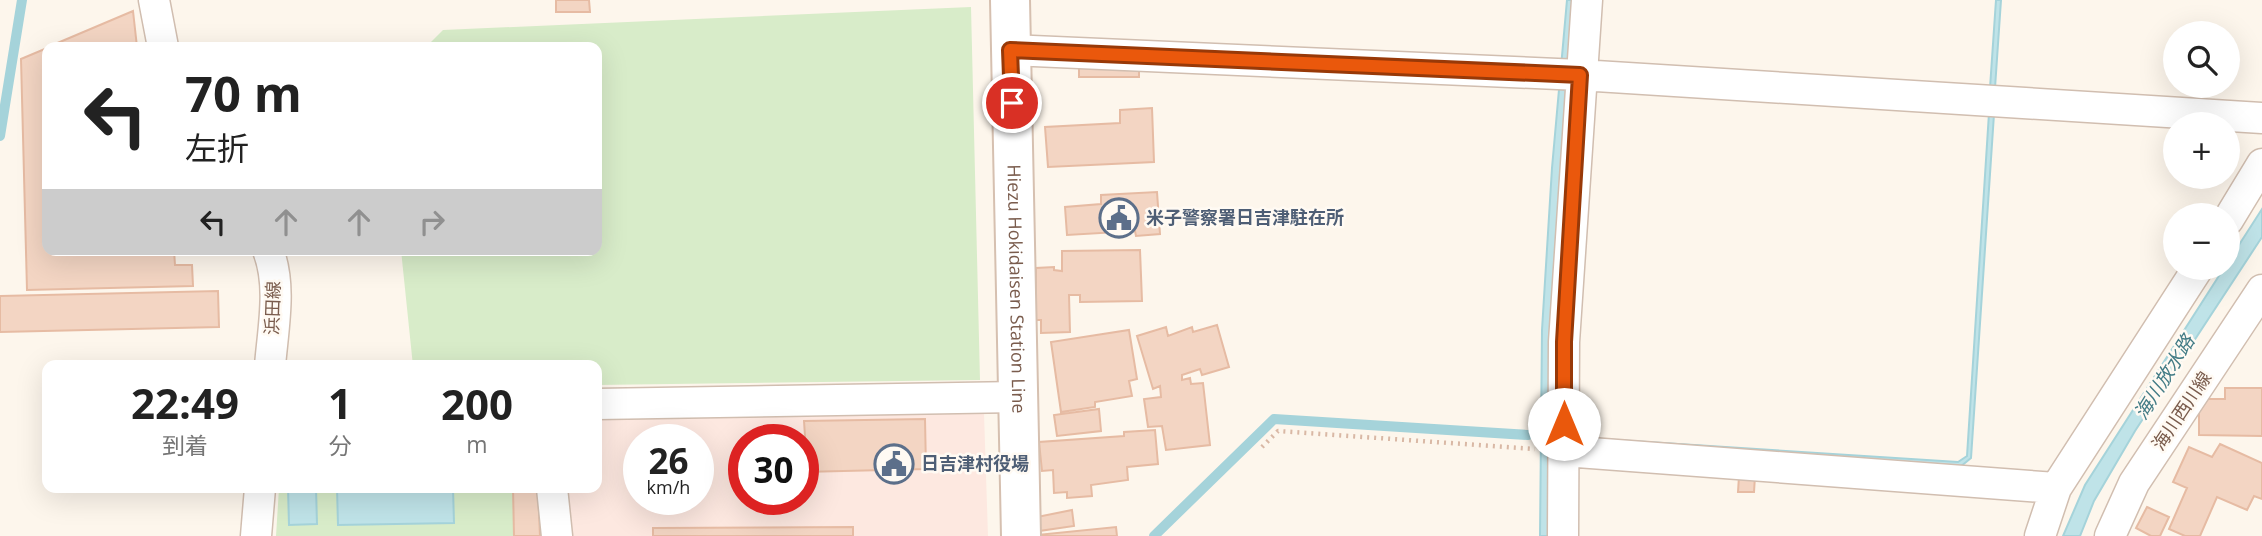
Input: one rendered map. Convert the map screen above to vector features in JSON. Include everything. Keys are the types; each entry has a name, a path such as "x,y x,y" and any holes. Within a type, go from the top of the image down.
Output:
{"main road":[{"name":"Hiezu Hokidaisen Station Line","path":"1010,0 1021,536"}],"street":[{"path":"155,0 162,42"},
{"path":"1563,536 1564,342 1587,0"},
{"path":"1010,50 1580,75 2262,118"},
{"path":"2238,203 2262,164"},
{"name":"浜田線","path":"270,256 276,289 270,360"},
{"path":"2040,536 2056,488 2190,280"},
{"name":"海川西川線","path":"2110,536 2134,483 2262,290"},
{"path":"602,404 1018,397"},
{"path":"1564,451 2056,488"},
{"path":"256,536 260,493"},
{"path":"553,493 558,536"}],"path":[{"path":"1262,447 1278,431 1564,451"}],"shaded area":[{"name":"日吉津村役場","path":"984,413 988,536 567,536 563,493 602,493 602,420"}],"green space":[{"path":"971,7 980,380 602,385 602,360 412,360 402,256 602,256 602,42 431,42 443,30"},
{"path":"279,493 541,493 543,536 276,536"}],"water":[{"path":"1567,0 1577,0 1550,536 1540,536 1542,330 1552,168"},
{"path":"1996,0 2001,0 1995,88 1990,88"},
{"path":"1989,113 1994,114 1971,458 1960,467 1585,438 1958,462 1967,456"},
{"path":"2262,209 2262,237 2240,271 2240,243"},
{"name":"海川放水路","path":"2216,280 2234,280 2135,431 2094,501 2080,536 2063,536 2085,485"},
{"path":"288,493 316,493 317,524 289,525"},
{"path":"337,493 453,493 454,523 338,525"}],"building":[{"path":"556,0 589,0 590,12 556,12"},
{"path":"133,11 136,42 60,42"},
{"path":"42,50 42,256 174,256 175,265 192,265 193,286 27,290 21,59"},
{"path":"1139,66 1139,77 1079,77 1079,67"},
{"path":"1152,108 1154,162 1048,167 1045,127 1120,123 1120,110"},
{"path":"1157,192 1160,234 1136,236 1135,231 1067,235 1065,207 1101,204 1101,195"},
{"path":"1140,250 1142,301 1080,302 1080,295 1069,295 1070,332 1041,333 1041,320 1036,320 1036,268 1054,267 1054,270 1062,271 1062,251"},
{"path":"218,291 219,327 0,332 0,296"},
{"path":"1217,325 1229,367 1202,375 1200,369 1182,375 1182,380 1190,378 1191,384 1203,383 1210,445 1166,450 1162,426 1148,427 1144,399 1161,397 1160,386 1153,389 1137,336 1166,327 1168,336 1192,327 1193,332"},
{"path":"1129,330 1137,379 1129,381 1132,396 1095,402 1095,407 1061,412 1051,342"},
{"path":"2225,388 2262,388 2262,436 2199,435 2199,409 2205,399 2225,399"},
{"path":"1099,409 1101,431 1057,436 1054,415"},
{"path":"925,419 926,469 819,472 819,424 804,424 804,421"},
{"path":"1155,430 1158,464 1127,467 1128,480 1091,485 1092,496 1067,498 1067,492 1054,493 1053,470 1042,471 1039,442 1124,436 1124,432"},
{"path":"2220,444 2262,463 2262,499 2254,496 2247,510 2217,497 2200,536 2185,536 2169,529 2187,488 2173,482 2189,447 2212,457"},
{"path":"1739,476 1755,476 1754,492 1738,492"},
{"path":"513,493 538,493 540,536 514,536"},
{"path":"2147,507 2169,517 2160,536 2151,536 2136,528"},
{"path":"1072,510 1074,526 1039,531 1037,517"},
{"path":"853,527 853,536 653,536 653,528"},
{"path":"1116,527 1117,536 1037,535"}],"waterway":[{"path":"0,136 22,0"},
{"path":"1154,536 1274,419 1528,435"}],"place":[{"name":"米子警察署日吉津駐在所","path":"1119,218"},
{"name":"日吉津村役場","path":"894,464"}],"route":[{"path":"1012,103 1010,50 1580,75 1564,342 1564,424"}]}
